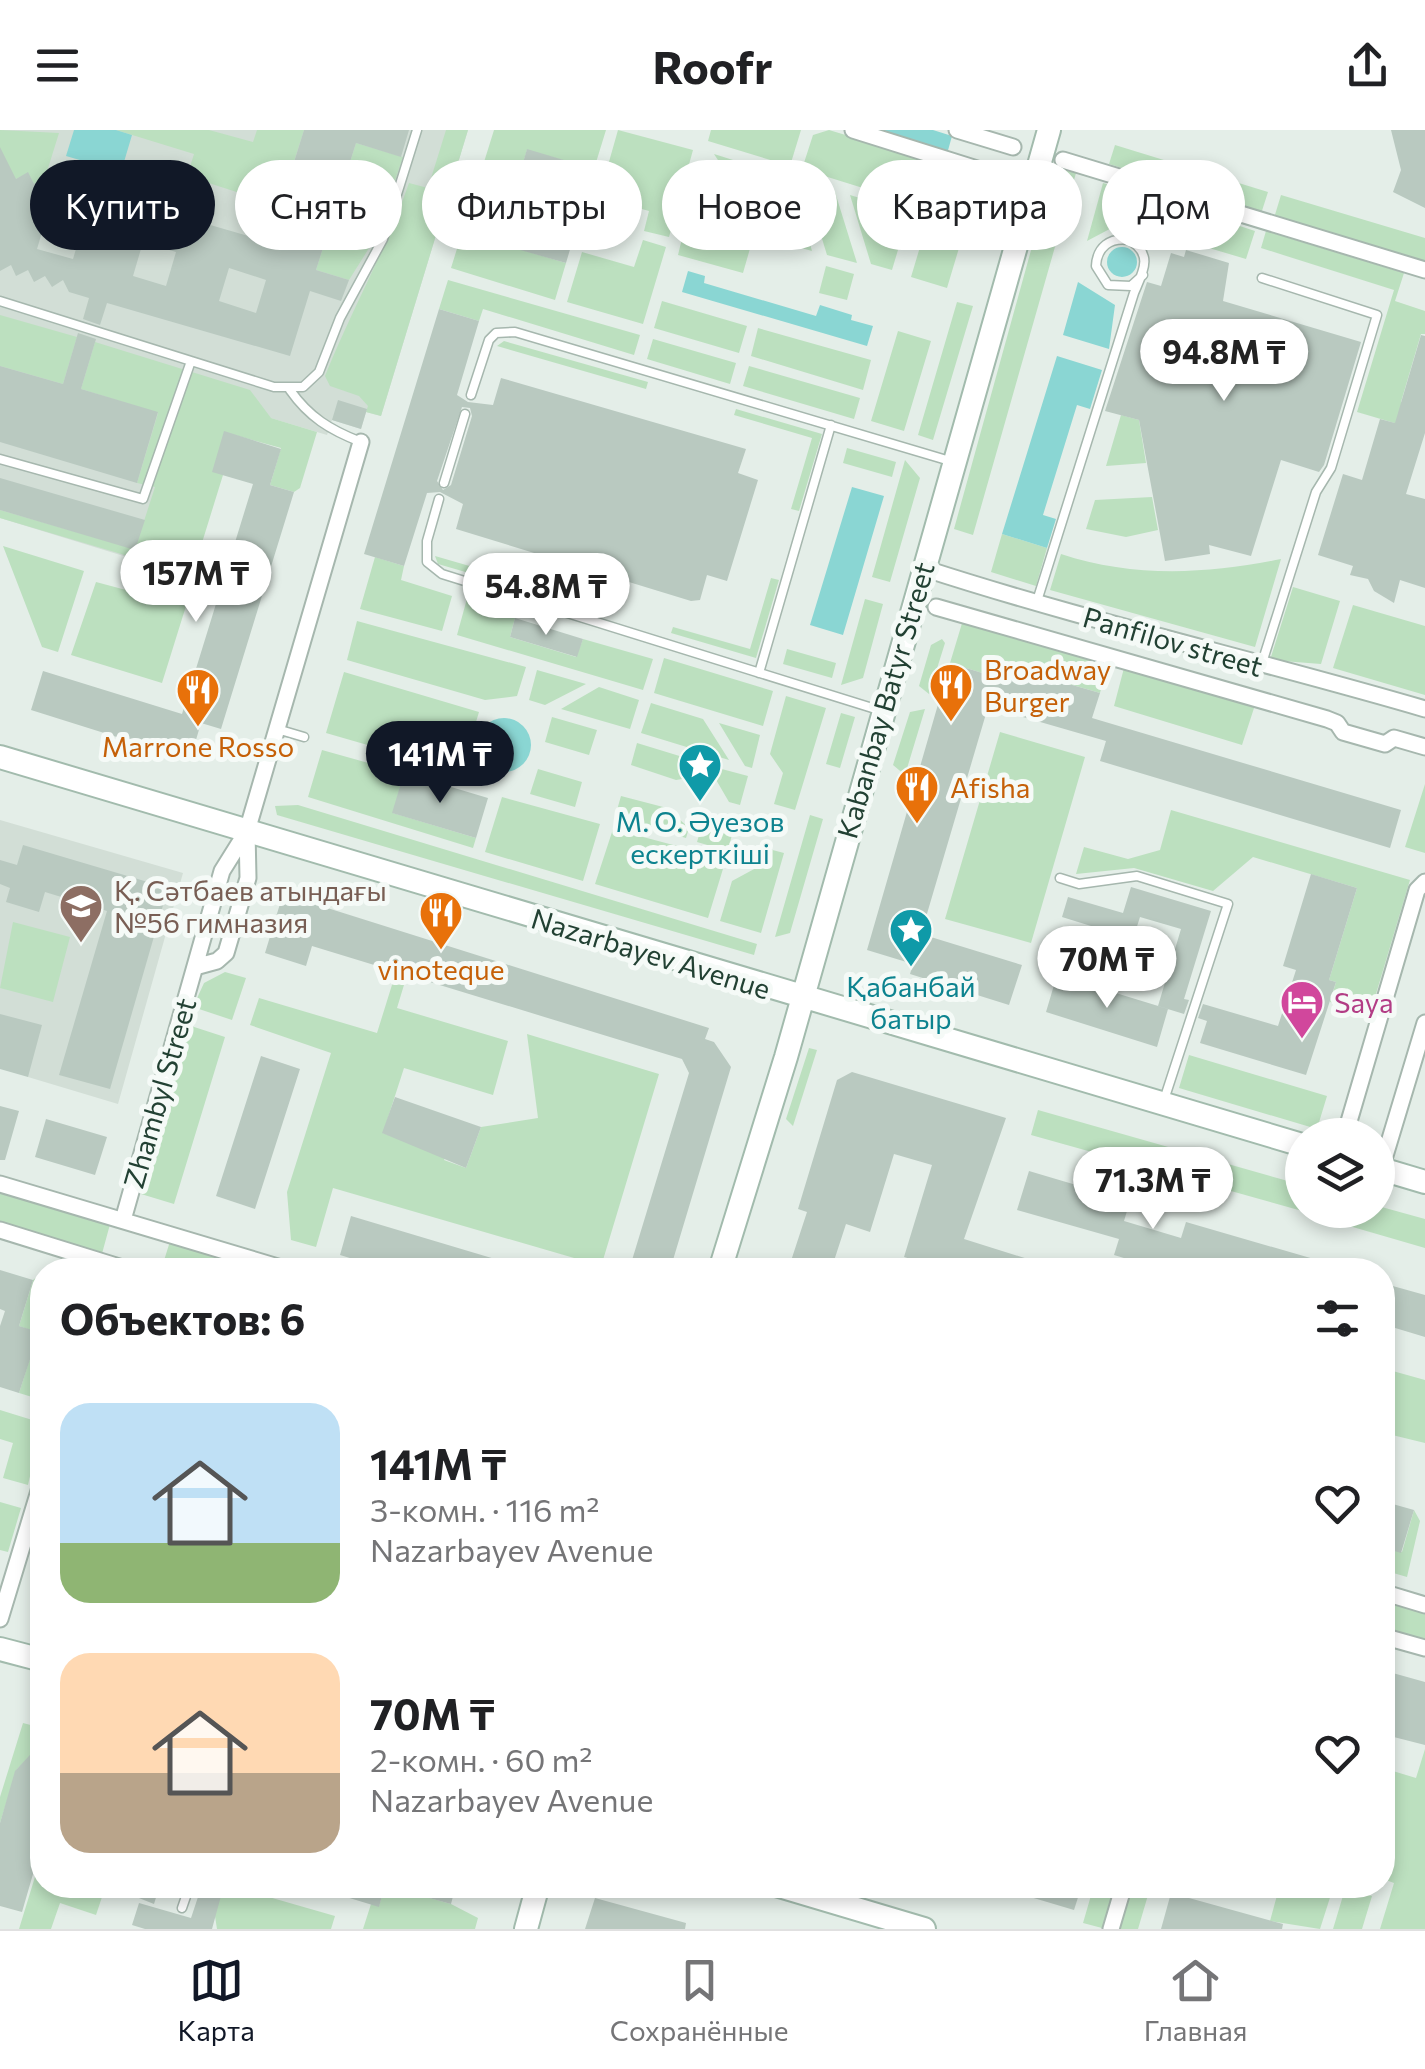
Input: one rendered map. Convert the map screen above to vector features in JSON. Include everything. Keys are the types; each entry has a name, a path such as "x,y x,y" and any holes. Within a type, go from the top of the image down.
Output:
{"street":[{"path":"853,130 949,160"},
{"path":"957,130 1013,147"},
{"name":"Kabanbay Batyr Street","path":"724,1258 802,999 1049,130"},
{"path":"1082,166 1425,270"},
{"name":"Zhambyl Street","path":"123,1220 222,871 247,831 361,442"},
{"name":"Panfilov street","path":"923,568 1260,667 1324,679 1425,709"},
{"name":"Panfilov street","path":"936,607 1327,719 1337,723 1342,732 1385,744 1394,738 1425,747"},
{"name":"Nazarbayev Avenue","path":"0,758 1285,1140"},
{"name":"Zhambyl Street","path":"195,967 217,961 226,953 248,878 247,831"},
{"path":"1350,1118 1418,890 1425,882"},
{"path":"1395,1118 1425,1023"},
{"path":"1395,1173 1425,1182"},
{"path":"0,1184 248,1258"},
{"path":"0,1230 82,1258"},
{"path":"0,1620 30,1521"},
{"path":"1395,1596 1425,1605"},
{"path":"1395,1640 1425,1648"},
{"path":"0,1649 30,1657"},
{"path":"526,1929 534,1898"},
{"path":"819,1898 918,1928"},
{"path":"1111,1929 1120,1898"}],"lane":[{"path":"0,301 290,390 304,387 319,372 340,318 383,239 417,130"},
{"path":"1038,601 1143,276 1146,258 1136,244 1112,240 1096,259 1098,274 1125,299 1126,320"},
{"path":"1108,285 1124,288 1143,276"},
{"path":"1260,667 1316,492 1331,468 1377,314 1262,278"},
{"path":"471,395 489,340 504,330 954,462"},
{"path":"0,459 142,500 191,360"},
{"path":"290,390 324,426 361,442"},
{"path":"444,482 465,414"},
{"path":"759,672 830,425"},
{"path":"439,499 425,551 433,569 882,711"},
{"path":"277,729 304,736"},
{"path":"1060,878 1078,884 1137,876 1228,904 1162,1104"},
{"path":"182,1908 185,1898"}],"shaded area":[{"path":"0,130 468,130 459,160 422,160 422,250 431,250 381,416 366,412 361,429 332,420 327,435 208,399 156,566 0,518"},
{"name":"Қ. Сәтбаев атындағы №56 гимназия","path":"0,820 183,873 118,1104 28,1077 0,1014"}],"green space":[{"path":"0,130 59,133 51,160 30,160 30,177 28,173 16,179 0,173"},
{"path":"116,130 209,130 253,142 257,130 304,130 295,160 235,160 235,191 215,185 215,160 192,160 194,154"},
{"path":"446,130 468,130 459,160 437,160"},
{"path":"494,130 606,130 597,160 562,160 527,150 524,160 485,160"},
{"path":"618,130 693,150 690,160 662,160 662,235 644,231 649,211 642,209 642,160 609,160"},
{"path":"711,130 801,130 792,160 770,160 708,141"},
{"path":"829,130 925,159 857,160 857,186 837,180 837,160 805,160 813,135"},
{"path":"356,143 403,157 402,160 351,160"},
{"path":"1115,145 1164,160 1110,160"},
{"path":"409,183 422,186 422,250 431,250 381,416 366,412 368,406 359,396 330,386 325,376 382,250 402,250 402,201"},
{"path":"1245,185 1268,192 1260,217 1245,212"},
{"path":"1102,187 1102,233 1087,241"},
{"path":"850,195 857,197 857,218"},
{"path":"1281,195 1425,238 1425,262 1274,218"},
{"path":"837,198 857,263 827,255 825,250 837,250"},
{"path":"1245,228 1255,231 1246,259 1216,250 1245,250"},
{"path":"1266,231 1404,273 1395,301 1425,311 1425,334 1421,334 1401,402 1425,410 1425,432 1357,412 1394,290 1261,248"},
{"path":"643,240 665,250 643,324 567,302 582,252 634,267"},
{"path":"322,250 368,250 349,280 316,270"},
{"path":"457,250 522,250 566,263 555,300 451,268"},
{"path":"679,250 750,250 743,273 678,255"},
{"path":"867,250 898,250 892,270 871,264"},
{"path":"919,250 958,250 947,288 911,277"},
{"path":"1031,250 1054,250 973,535 954,529"},
{"path":"826,266 854,274 847,300 819,293"},
{"path":"448,280 640,335 634,355 483,309 479,321 439,309"},
{"path":"662,301 747,326 739,353 654,328"},
{"path":"957,302 973,306 933,440 918,435"},
{"path":"0,315 77,337 63,384 0,366"},
{"path":"758,328 871,360 863,390 751,356"},
{"path":"898,331 931,341 904,431 871,421"},
{"path":"653,339 736,363 730,384 647,359"},
{"path":"504,341 648,382 646,389 497,346"},
{"path":"95,342 250,390 271,418 317,432 300,488 294,492 270,485 281,448 224,432 223,475 192,575 0,518 0,510 135,549 155,487 137,483 158,413 81,389"},
{"path":"749,366 860,398 854,419 743,386"},
{"path":"736,409 822,434 799,511 791,509 812,438 734,415"},
{"path":"1121,415 1139,420 1146,463 1106,466"},
{"path":"847,448 896,462 892,477 843,463"},
{"path":"905,460 920,478 890,582 872,577"},
{"path":"1152,497 1158,530 1126,537 1086,529 1095,500"},
{"path":"1002,534 1047,548 1036,586 991,572"},
{"path":"3,546 84,571 58,652 42,647"},
{"path":"1061,554 1115,567 1171,571 1281,559 1255,647 1050,590"},
{"path":"435,556 584,599 582,606 438,564"},
{"path":"375,557 404,566 401,580 452,596 442,631 360,609"},
{"path":"771,578 779,580 756,658 671,633 673,627 750,649"},
{"path":"96,582 186,606 162,683 71,655"},
{"path":"1293,587 1340,601 1321,664 1270,660"},
{"path":"468,595 509,606 515,618 510,637 576,657 583,639 653,659 643,690 457,635"},
{"path":"865,599 883,604 863,678 841,685"},
{"path":"1353,605 1425,626 1425,695 1333,668"},
{"path":"963,620 1108,663 1100,693 997,663 992,676 950,663"},
{"path":"357,621 526,667 517,696 485,700 347,660"},
{"path":"942,639 945,643 929,694 919,686 931,645"},
{"path":"787,649 836,663 832,678 783,664"},
{"path":"664,658 773,691 763,726 654,693"},
{"path":"1124,668 1255,705 1242,745 1114,706"},
{"path":"537,670 586,684 545,705 529,700"},
{"path":"344,672 479,712 461,772 326,733"},
{"path":"599,687 639,700 630,729 561,709"},
{"path":"786,696 826,708 795,810 774,804 783,773 770,754"},
{"path":"651,703 703,719 729,760 641,733"},
{"path":"925,709 905,775 893,765 910,712"},
{"path":"841,713 855,717 840,768 826,764"},
{"path":"552,717 597,730 589,755 545,742"},
{"path":"719,723 760,735 752,768 745,766"},
{"path":"1000,732 1085,757 1031,943 945,919"},
{"path":"637,743 709,765 706,775 676,780 631,765"},
{"path":"322,750 404,773 393,813 476,838 473,848 308,797"},
{"path":"718,768 748,776 740,805 729,802 715,778"},
{"path":"538,769 582,782 575,807 530,794"},
{"path":"1425,784 1425,853 1405,847"},
{"path":"621,796 667,808 689,828 686,838 615,817"},
{"path":"502,797 600,824 583,881 485,852"},
{"path":"298,805 757,944 754,955 277,815 275,806"},
{"path":"1171,810 1410,880 1370,1014 1330,1002 1336,982 1329,980 1357,888 1253,857 1213,891 1134,868 1076,874 1084,847 1128,859 1160,850"},
{"path":"810,815 823,819 790,933 775,937"},
{"path":"725,819 735,822 728,851 697,842 700,832"},
{"path":"613,829 726,859 708,918 595,884"},
{"path":"761,847 784,853 761,933 720,921 732,881 756,868"},
{"path":"13,922 70,937 53,1002 0,988"},
{"path":"225,972 246,978 232,1020 193,1007 204,983"},
{"path":"396,972 407,975 397,1008 508,1041 493,1095 404,1068 383,1133 446,1156 444,1160 466,1168 481,1127 538,1118 527,1034 659,1074 604,1258 574,1258 333,1188 316,1247 291,1240 287,1192 331,1053 250,1025 259,998 377,1033"},
{"path":"188,1025 225,1037 174,1204 141,1194"},
{"path":"809,1048 817,1050 793,1126 786,1119"},
{"path":"1189,1055 1327,1096 1320,1118 1285,1119 1179,1088"},
{"path":"1038,1110 1285,1180 1285,1206 1031,1135"},
{"path":"0,1184 112,1217 101,1258 0,1230"},
{"path":"1395,1211 1425,1219 1425,1248 1356,1228 1395,1228"},
{"path":"172,1235 248,1258 165,1258"},
{"path":"30,1290 30,1330 19,1326"},
{"path":"30,1358 30,1396 19,1393"},
{"path":"1395,1372 1425,1380 1425,1443 1395,1436"},
{"path":"0,1410 30,1419 28,1485 3,1478 13,1443 0,1439"},
{"path":"0,1502 21,1508 8,1552 0,1550"},
{"path":"1414,1510 1420,1521 1407,1577 1395,1574 1395,1550 1402,1552"},
{"path":"1395,1603 1425,1612 1425,1644 1395,1635"},
{"path":"23,1723 30,1725 30,1757 17,1769 0,1823 0,1797"},
{"path":"1425,1749 1425,1929 1380,1929 1389,1898 1395,1898 1395,1772 1416,1778"},
{"path":"30,1893 30,1898 102,1898 96,1915 60,1903 51,1929 19,1929"},
{"path":"212,1898 272,1898 335,1916 331,1929 217,1929"},
{"path":"381,1898 430,1898 478,1918 475,1929 363,1929 371,1904 379,1906"},
{"path":"1090,1898 1111,1898 1102,1928 1083,1923"},
{"path":"1126,1898 1147,1898 1138,1929 1117,1929"},
{"path":"1276,1898 1330,1898 1320,1929 1270,1921"},
{"path":"1342,1898 1371,1898 1362,1929 1333,1929"}],"water":[{"path":"74,130 116,130 132,135 125,160 80,160 66,156"},
{"path":"868,130 933,130 952,136 947,154"},
{"path":"1113,250 1131,250 1136,256 1136,268 1128,276 1116,276 1108,268 1108,256"},
{"path":"688,271 705,276 704,283 816,316 820,305 852,315 851,320 873,326 867,346 682,292"},
{"path":"1078,282 1115,305 1109,349 1063,335"},
{"path":"1057,356 1102,370 1090,409 1077,405 1043,515 1056,519 1047,548 1002,534"},
{"path":"852,487 884,496 843,635 810,625"},
{"path":"504,718 523,726 531,745 523,764 504,772 485,764 477,745 485,726"}],"building":[{"path":"304,130 409,130 401,157 356,143 351,160 295,160"},
{"path":"1391,130 1425,130 1425,208 1393,192 1401,170"},
{"path":"0,147 16,179 28,172 30,176 30,250 73,259 76,250 141,250 133,276 166,286 176,252 169,250 215,250 215,226 235,232 235,250 322,250 316,270 349,280 341,301 310,291 290,356 107,303 100,325 83,319 89,298 69,292 63,280 52,287 45,276 34,282 28,270 16,276 11,265 0,271","holes":["229,268 266,280 256,313 219,301"]},
{"path":"527,149 564,160 524,160"},
{"path":"520,250 570,250 566,263"},
{"path":"1186,250 1229,263 1223,301 1361,342 1324,465 1319,472 1281,460 1251,556 1209,545 1210,554 1165,561 1139,420 1105,411 1147,282 1161,286 1171,253 1184,257"},
{"path":"439,309 479,321 457,395 468,402 493,405 501,378 746,449 738,473 758,480 727,581 707,575 700,600 691,601 456,529 463,504 440,492 427,493 404,566 364,554","holes":["462,407 470,408 472,416 451,485 443,490 437,481"]},
{"path":"78,333 96,339 81,389 158,412 137,483 0,442 0,366 63,384"},
{"path":"1421,335 1425,336 1425,433 1406,494 1425,499 1425,588 1400,580 1394,603 1374,591 1368,579 1350,575 1353,566 1318,555 1343,474 1362,480 1380,419 1395,423"},
{"path":"338,400 367,409 361,429 332,420"},
{"path":"224,431 281,449 270,485 294,492 221,729 201,723 190,760 31,710 43,671 182,714 253,484 212,472"},
{"path":"0,478 145,520 135,550 0,510"},
{"path":"515,618 583,639 577,657 510,637"},
{"path":"950,663 992,676 996,663 1100,693 1092,718 1401,810 1390,848 1100,761 1106,741 988,707 921,934 1022,965 1009,1005 910,974 913,964 867,950"},
{"path":"404,773 488,798 476,838 392,813"},
{"path":"23,845 168,888 110,1089 59,1075 107,911 45,892 39,912 6,902 10,888 0,884 0,860 17,865"},
{"path":"1311,874 1357,888 1329,980 1336,982 1306,1075 1200,1043 1207,1021 1198,1018 1203,1004 1278,1026 1296,970 1283,966"},
{"path":"1131,887 1211,911 1184,999 1189,1000 1184,1014 1158,1006 1181,929 1140,917 1133,939 1062,917 1068,897 1123,913"},
{"path":"283,894 709,1028 705,1039 714,1042 731,1067 674,1258 633,1258 689,1073 682,1059 312,946 306,966 265,953"},
{"path":"1057,975 1168,1009 1157,1047 1046,1012"},
{"path":"0,1014 42,1025 28,1077 0,1069"},
{"path":"261,1056 300,1069 255,1209 216,1196"},
{"path":"852,1072 1006,1118 964,1239 1025,1258 904,1257 932,1165 894,1154 870,1232 846,1224 835,1258 792,1258 807,1212 798,1209 837,1080"},
{"path":"395,1097 481,1127 466,1168 382,1133"},
{"path":"0,1106 19,1111 5,1160 0,1160"},
{"path":"46,1119 107,1137 95,1175 35,1157"},
{"path":"1029,1171 1130,1201 1124,1221 1181,1238 1186,1222 1310,1258 1124,1258 1114,1255 1119,1239 1017,1210"},
{"path":"351,1216 491,1258 350,1258 340,1255"},
{"path":"0,1270 30,1279 19,1326 30,1329 30,1359 19,1393 0,1387 0,1326 5,1311 0,1309"},
{"path":"1395,1287 1425,1295 1425,1337 1395,1328"},
{"path":"1395,1505 1414,1510 1401,1553 1395,1551"},
{"path":"1395,1674 1425,1682 1425,1745 1395,1737"},
{"path":"30,1755 30,1884 22,1912 0,1906 0,1823 15,1771"},
{"path":"198,1898 220,1898 212,1929 145,1929 132,1925 139,1903 191,1918"},
{"path":"350,1898 381,1898 379,1907"},
{"path":"429,1898 453,1898 451,1904"},
{"path":"595,1898 686,1923 685,1929 585,1929"},
{"path":"1033,1898 1078,1898 1074,1910"},
{"path":"1170,1898 1189,1898 1283,1924 1282,1929 1161,1929"}],"place":[{"name":"Broadway Burger","path":"951,723"},
{"name":"Marrone Rosso","path":"198,728"},
{"name":"М. О. Әуезов ескерткіші","path":"700,803"},
{"name":"Afisha","path":"917,825"},
{"name":"Қ. Сәтбаев атындағы №56 гимназия","path":"81,944"},
{"name":"vinoteque","path":"441,951"},
{"name":"Қабанбай батыр","path":"911,968"},
{"name":"Saya","path":"1302,1040"}]}
